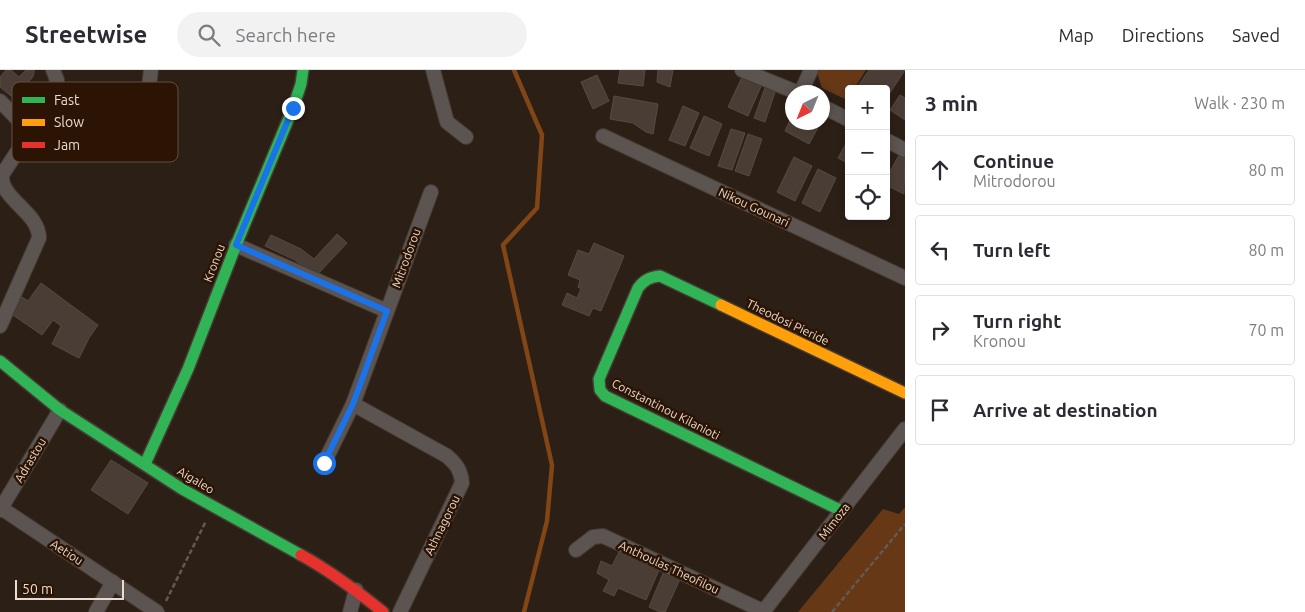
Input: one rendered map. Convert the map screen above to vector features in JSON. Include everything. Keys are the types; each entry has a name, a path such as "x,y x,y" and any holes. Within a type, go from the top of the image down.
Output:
{"street":[{"path":"53,70 57,82"},
{"name":"Kronou","path":"145,464 188,369 236,245 293,108 301,84 303,70"},
{"path":"433,70 447,122 466,137"},
{"path":"742,70 785,88"},
{"path":"804,85 811,70"},
{"path":"0,101 12,113"},
{"path":"830,110 845,118"},
{"name":"Nikou Gounari","path":"604,136 905,278"},
{"path":"890,142 905,150"},
{"path":"0,326 39,238 36,224 8,192 2,181 2,175 12,160"},
{"name":"Mitrodorou","path":"324,463 353,404 431,192"},
{"path":"236,245 387,311"},
{"name":"Theodosi Pieride","path":"660,276 905,393"},
{"name":"Constantinou Kilanioti","path":"660,276 647,279 638,288 599,379 600,390 612,400 842,511"},
{"name":"Aigaleo","path":"0,361 60,410 182,489 321,566 384,612"},
{"name":"Athnagorou","path":"353,404 447,456 457,465 461,474 462,483 400,612"},
{"name":"Adrastou","path":"0,509 60,410"},
{"name":"Mimoza","path":"763,612 905,428"},
{"name":"Aetiou","path":"0,509 112,582 161,608"},
{"name":"Anthoulas Theofilou","path":"576,550 594,537 603,536 763,612"},
{"path":"96,612 112,582"},
{"path":"350,612 356,590"}],"path":[{"path":"161,608 213,506"},
{"path":"832,612 905,524"}],"shaded area":[{"path":"818,70 866,70 857,85 845,85 845,99 830,92 830,85 821,85"},
{"path":"905,507 905,612 798,612 883,509 899,514"}],"building":[{"path":"6,70 11,70 19,77 26,70 34,70 34,74 28,82 12,82 12,96 0,87 0,77"},
{"path":"620,70 645,70 643,86 618,83"},
{"path":"658,70 673,70 670,87 657,82"},
{"path":"869,70 905,70 890,93 890,85 859,85"},
{"path":"597,75 609,101 593,109 581,82"},
{"path":"743,75 762,84 748,116 728,107"},
{"path":"766,85 776,89 765,122 754,118"},
{"path":"900,95 905,98 905,120 890,110"},
{"path":"614,96 658,104 653,134 646,132 633,123 610,119"},
{"path":"683,106 699,113 685,146 669,140"},
{"path":"704,116 722,124 709,156 690,148"},
{"path":"731,129 745,133 732,170 718,166"},
{"path":"785,130 817,130 809,144"},
{"path":"748,134 762,139 749,176 735,171"},
{"path":"845,145 845,162 838,158"},
{"path":"899,155 905,159 904,194 890,187 890,172"},
{"path":"794,157 812,166 795,201 777,192"},
{"path":"818,169 836,178 820,212 802,203"},
{"path":"337,234 347,243 316,276 295,260 265,246 271,235 301,249 314,259"},
{"path":"594,243 624,256 601,311 593,308 589,316 562,305 567,293 577,298 581,289 578,287 580,280 568,275 578,250 589,254"},
{"path":"41,283 98,325 79,358 52,344 61,326 53,320 42,335 10,313 22,297 28,301"},
{"path":"111,460 148,483 128,514 91,490"},
{"path":"619,552 659,570 646,600 618,588 614,596 603,591 609,580 597,573 601,561 612,566"},
{"path":"664,571 681,577 665,612 660,612 649,607"}],"waterway":[{"path":"514,70 542,135 537,208 503,245 552,465 547,521 524,612"}],"traffic: fast":[{"path":"145,464 188,369 236,245 293,108 301,84 303,70"},
{"path":"721,305 660,276 645,281 638,288 599,379 600,390 605,396 842,511"},
{"path":"0,361 60,410 182,489 301,555"}],"traffic: slow":[{"path":"721,305 905,393"}],"traffic: jam":[{"path":"301,555 343,582 383,612"}],"route":[{"path":"293,108 236,245 387,311 353,404 324,463"}]}
